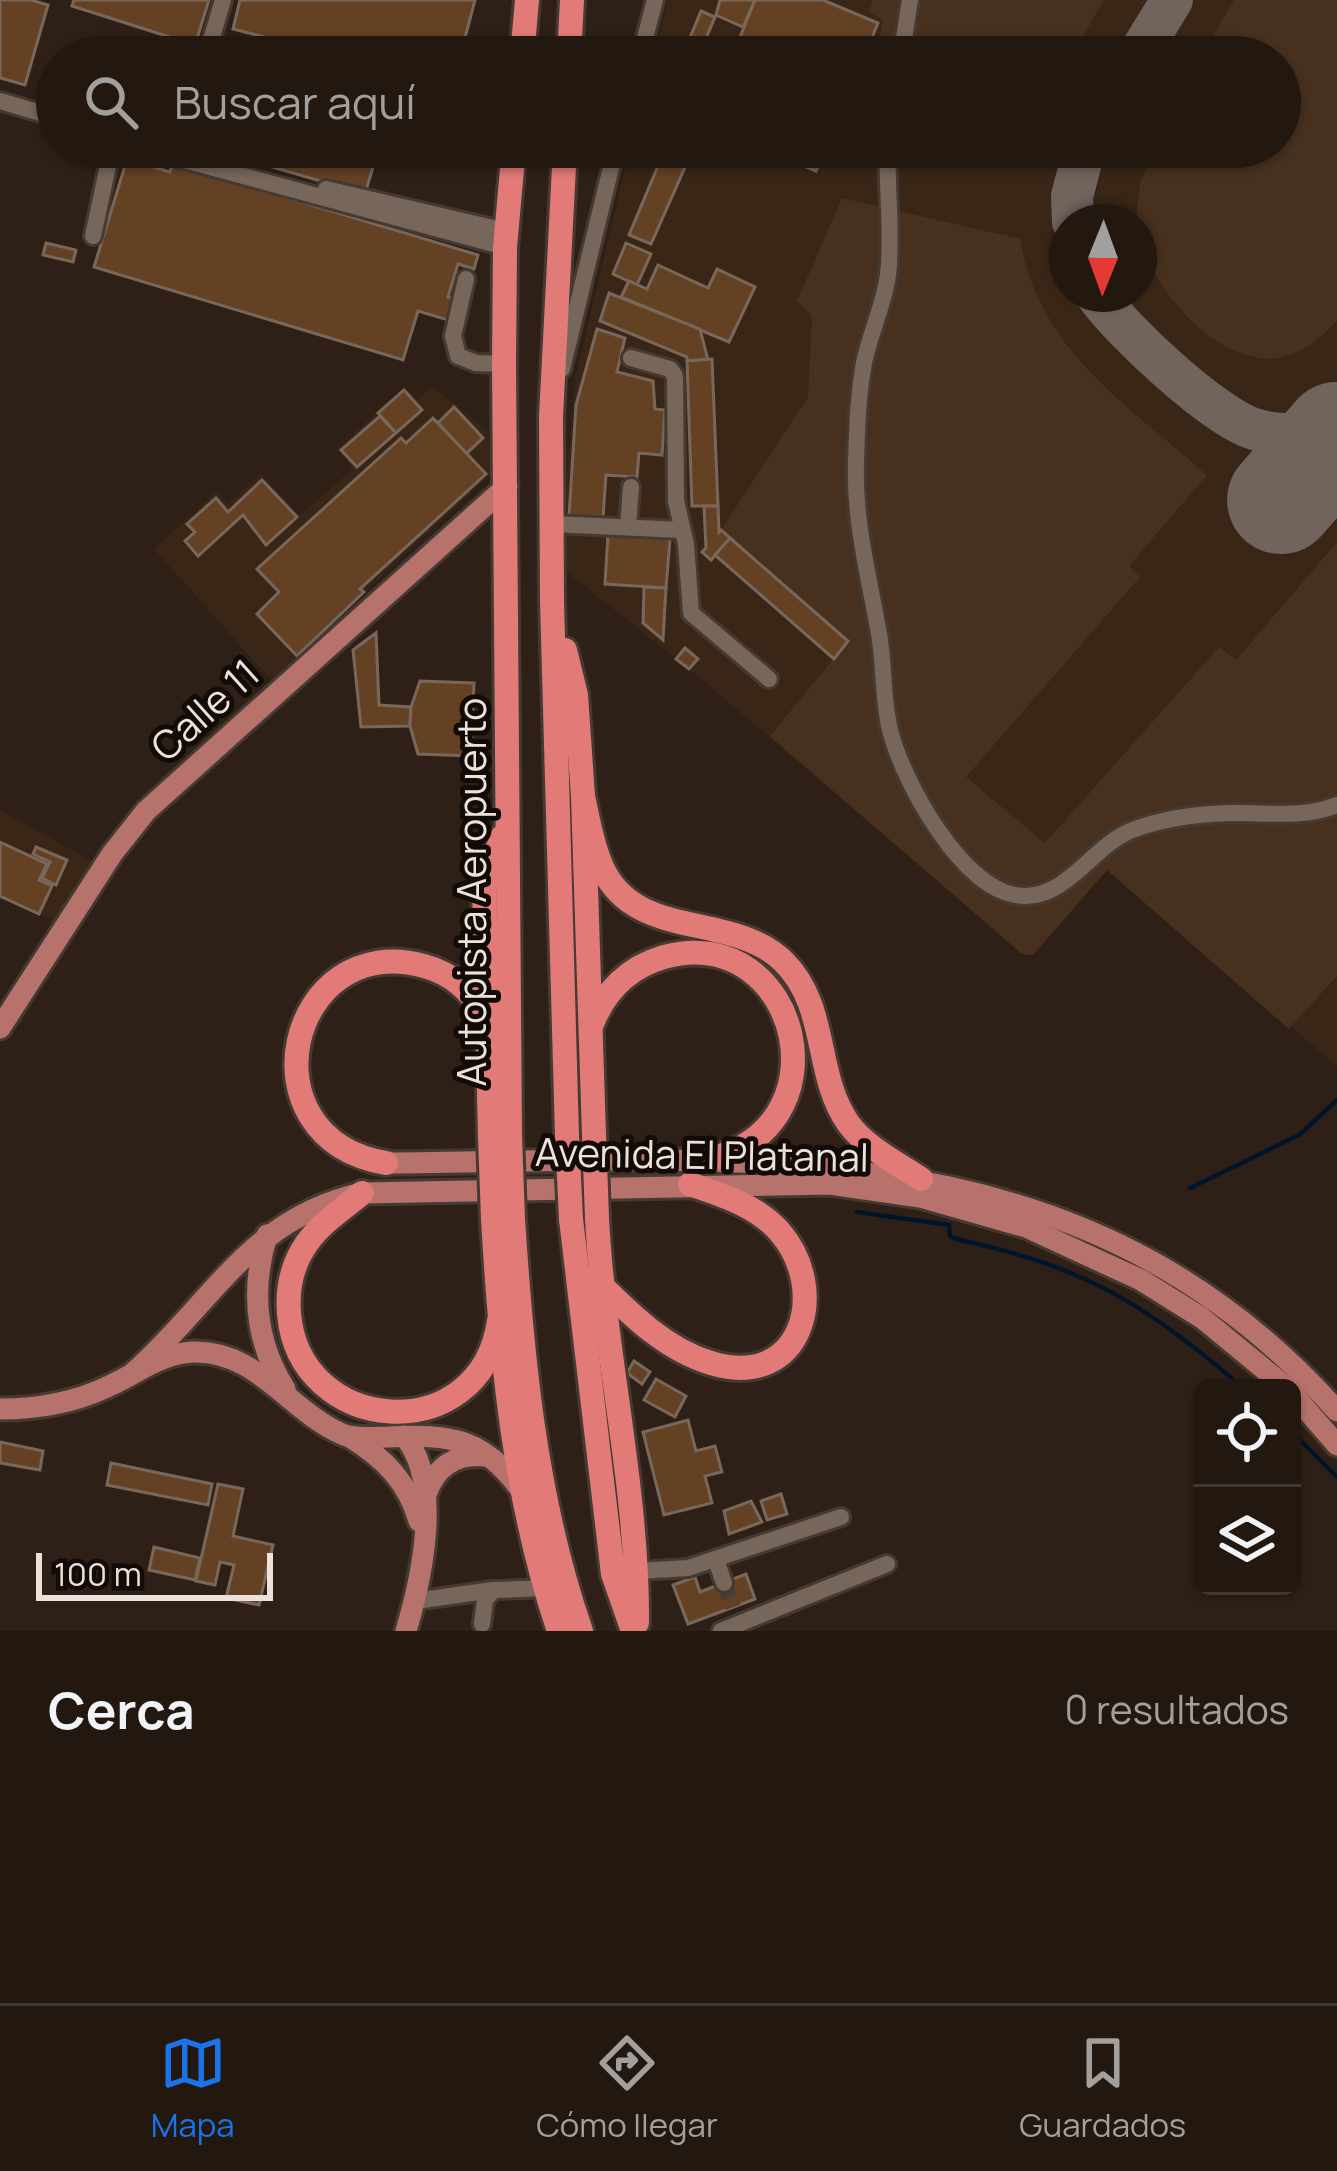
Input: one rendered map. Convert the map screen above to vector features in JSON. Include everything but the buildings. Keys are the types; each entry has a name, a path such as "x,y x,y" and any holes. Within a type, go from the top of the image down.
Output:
{"highway":[{"path":"523,36 526,0"},
{"path":"570,36 572,0"},
{"name":"Autopista Aeropuerto","path":"512,168 504,364 503,1219 551,1525 580,1631"},
{"path":"564,168 551,417 567,1136 600,1284 638,1570 635,1631"},
{"path":"552,602 576,695 583,796 594,1135 584,1218 613,1574 635,1631"},
{"path":"583,796 603,869 622,896 676,923 722,929 753,941 778,956 800,978 814,1006 845,1120 856,1134 921,1179"},
{"path":"500,1136 485,1018 484,884 507,823"},
{"path":"591,1039 592,1024 606,995 629,973 658,958 689,953 721,958 750,972 773,994 789,1022 795,1052 786,1099 758,1137 695,1172 778,1229 804,1276 806,1312 800,1332 771,1360 752,1367 710,1363 654,1333 600,1284"},
{"path":"386,1163 358,1156 333,1142 305,1108 296,1081 295,1052 309,1011 327,989 351,972 393,962 421,965 448,976 471,994 485,1018"},
{"path":"362,1193 306,1244 290,1289 290,1321 299,1352 329,1389 357,1405 389,1412 436,1405 464,1389 494,1352 503,1219"},
{"path":"499,1321 524,1495 559,1631"}],"main road":[{"name":"Calle 11","path":"0,1028 133,825 507,486"},
{"name":"Avenida El Platanal","path":"386,1163 695,1172 920,1197 1026,1227 1171,1297 1276,1379"},
{"name":"Avenida El Platanal","path":"133,1373 175,1336 267,1234 321,1204 362,1193 837,1166 921,1179 1035,1208 1120,1244 1240,1322 1292,1364 1337,1411"},
{"path":"267,1234 258,1269 259,1321 276,1375 292,1399"},
{"name":"Avenida El Platanal","path":"0,1409 72,1400 173,1354 199,1352 242,1364 392,1469 418,1516 423,1543"},
{"name":"Avenida El Platanal","path":"1301,1403 1337,1445"},
{"path":"404,1436 423,1465 425,1498 415,1601 406,1631"},
{"path":"349,1437 450,1437 492,1457 524,1495"},
{"path":"425,1498 433,1477 449,1462 470,1454 492,1457"}],"street":[{"path":"212,36 223,0"},
{"path":"646,36 655,0"},
{"path":"904,36 910,0"},
{"path":"0,100 36,111"},
{"path":"93,236 108,168"},
{"path":"219,168 506,239"},
{"path":"257,168 506,239"},
{"path":"551,417 611,168"},
{"path":"888,168 888,278 864,362 856,464 859,534 880,638 892,739 957,857 995,888 1016,895 1040,895 1063,884 1110,840 1142,826 1227,813 1303,814 1337,805"},
{"path":"466,279 453,336 458,356 476,363 504,364"},
{"path":"631,358 670,369 675,376 676,501 691,613 769,679"},
{"path":"628,527 631,487"},
{"path":"553,524 681,530"},
{"path":"638,1570 688,1568 842,1517"},
{"path":"716,1560 724,1582"},
{"path":"721,1631 735,1614 887,1564"},
{"path":"415,1601 546,1588"},
{"path":"482,1624 485,1600 494,1590"}],"shaded area":[{"path":"668,0 1337,0 1337,1066 1107,870 1033,955 1022,954 693,672 559,566 575,380 625,168 1301,168 1301,36 659,36"},
{"path":"872,0 1104,0 1083,36 880,36 883,20 869,12"},
{"path":"1234,0 1337,0 1337,320 1299,351 1259,358 1210,336 1168,294 1157,276 1157,204 1138,204 1140,182 1147,168 1301,168 1301,36 1213,36"},
{"path":"842,198 1020,239 1030,278 1066,344 1118,399 1207,475 1129,566 1140,577 966,777 1045,843 1219,647 1236,660 1337,542 1337,976 1289,1029 1107,870 1033,955 1022,954 770,736 848,641 721,530 808,397 812,315 797,301"},
{"path":"404,386 417,400 433,387 488,432 492,473 271,680 154,549 216,492 228,504 261,474 300,515 353,469 338,449"},
{"path":"0,810 97,864 60,923 0,897"}],"waterway":[{"path":"1190,1188 1299,1135 1337,1100"},
{"path":"857,1212 949,1225 950,1236 956,1239 1078,1276 1143,1311 1232,1379"},
{"path":"1301,1441 1337,1477"}],"taxiway":[{"path":"1150,36 1172,0"},
{"path":"1072,204 1079,168"},
{"path":"1111,312 1169,370 1237,421 1264,432 1286,434 1337,422"}],"runway":[{"path":"1281,500 1337,436"}],"tunnel":[{"path":"724,1583 733,1607"}]}
